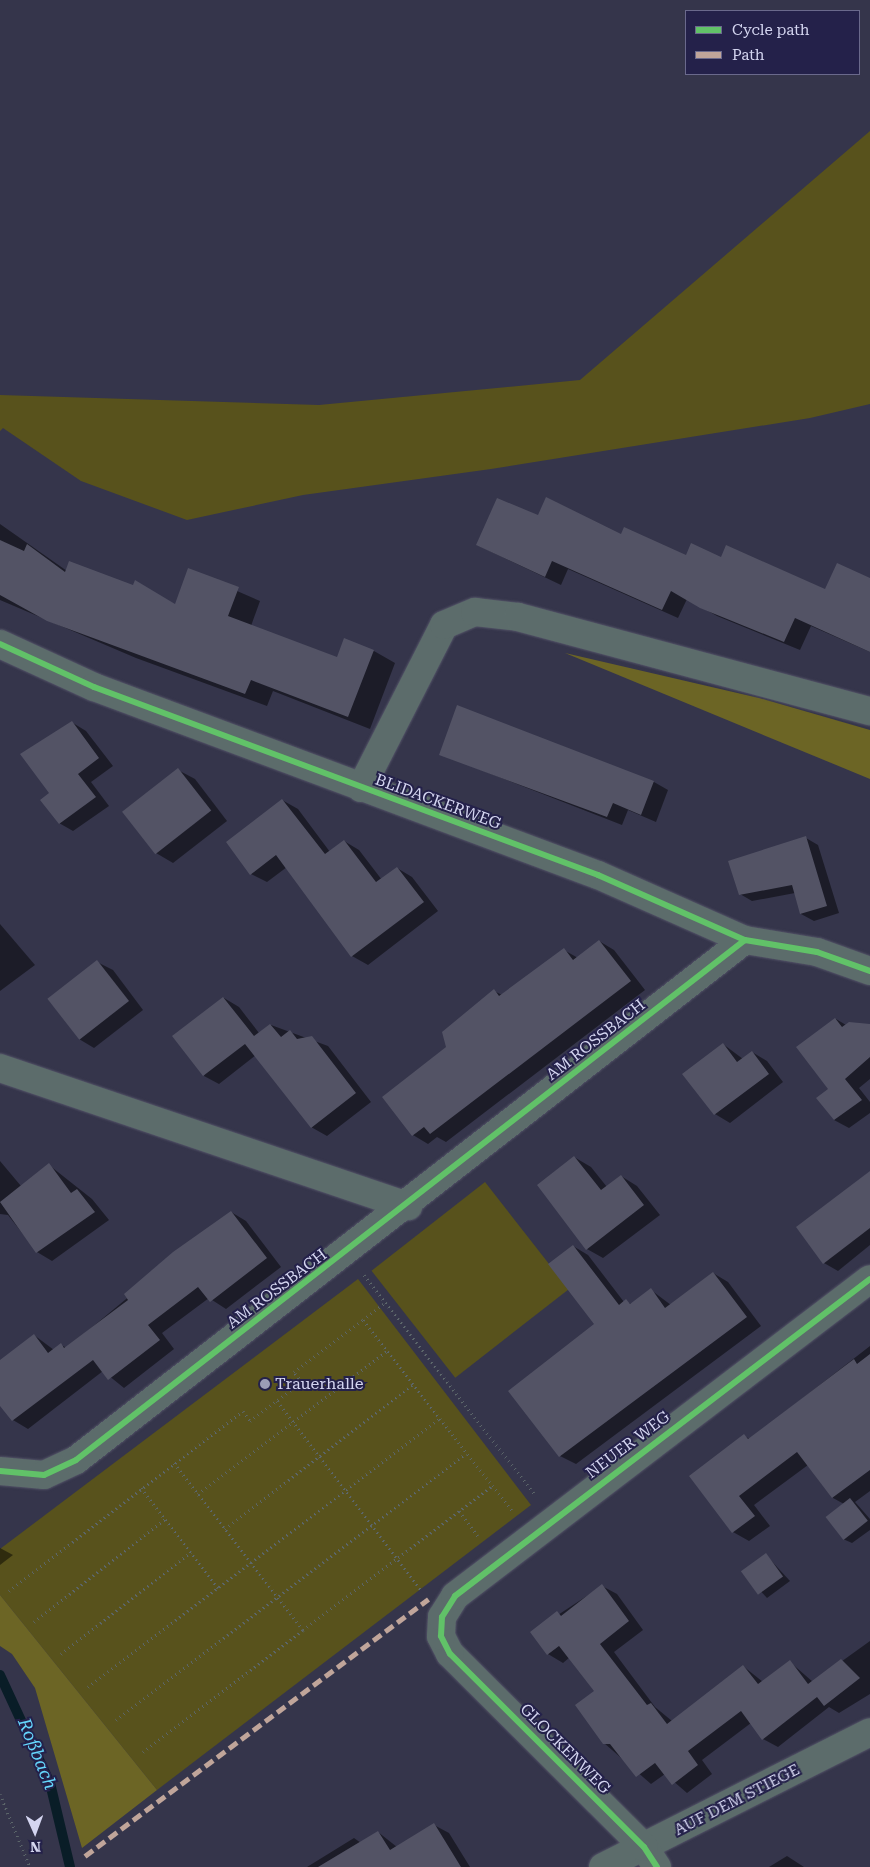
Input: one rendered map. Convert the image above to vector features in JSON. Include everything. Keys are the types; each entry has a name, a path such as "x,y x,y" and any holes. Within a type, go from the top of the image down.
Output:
{"street":[{"name":"BLIDACKERWEG","path":"361,788 428,649 444,625 475,612 518,617 870,711"},
{"name":"BLIDACKERWEG","path":"0,644 94,687 598,875 745,940 817,952 870,971"},
{"name":"AM ROSSBACH","path":"0,1470 44,1475 76,1460 408,1206 745,940"},
{"path":"0,1068 408,1206"},
{"name":"NEUER WEG","path":"442,1617 455,1596 553,1519 870,1279"},
{"name":"GLOCKENWEG","path":"442,1617 442,1636 450,1654 650,1857"},
{"name":"AUF DEM STIEGE","path":"603,1867 650,1857 870,1732"}],"path":[{"path":"347,1253 553,1519"},
{"path":"9,1591 243,1411 250,1421 302,1382 294,1372 386,1302"},
{"path":"363,1320 512,1511"},
{"path":"198,1494 387,1351"},
{"path":"225,1529 413,1384"},
{"path":"277,1401 442,1617"},
{"path":"88,1687 440,1418"},
{"path":"116,1720 466,1453"},
{"path":"174,1463 303,1630"},
{"path":"143,1752 492,1486"},
{"path":"141,1488 218,1588"},
{"path":"459,1511 478,1536"},
{"path":"34,1622 165,1519"},
{"path":"61,1654 191,1552"},
{"path":"0,1794 30,1867"}],"shaded area":[{"path":"870,131 870,404 810,418 491,469 303,495 187,520 81,481 3,428 0,431 0,395 319,405 580,380"},
{"path":"565,653 759,698 870,730 870,779"},
{"path":"485,1182 569,1289 455,1378 372,1271"},
{"path":"358,1279 531,1505 157,1790 0,1595 0,1549"},
{"path":"0,1595 157,1790 82,1848 35,1688 12,1654 0,1646"}],"building":[{"path":"546,497 621,534 624,527 686,555 691,543 721,557 726,545 825,589 837,563 870,578 870,652 795,618 784,642 700,608 671,591 662,610 552,561 545,577 476,545 497,498 538,515"},
{"path":"0,540 24,551 27,544 65,572 69,561 133,585 135,580 175,604 188,568 239,587 228,616 337,657 344,638 374,650 348,717 251,680 245,694 47,621 0,595"},
{"path":"457,705 654,781 641,815 613,803 607,817 439,755"},
{"path":"72,721 99,758 78,774 96,797 59,824 40,800 49,793 20,754"},
{"path":"178,768 211,811 155,854 122,812"},
{"path":"282,799 325,854 344,840 376,882 397,867 424,902 351,957 276,855 250,875 226,842"},
{"path":"806,836 827,906 800,914 792,885 739,895 728,861"},
{"path":"599,940 631,981 430,1134 424,1127 412,1136 382,1097 446,1047 442,1032 494,989 499,996 564,948 573,960"},
{"path":"97,960 129,1001 79,1040 47,999"},
{"path":"223,997 254,1036 270,1024 281,1037 290,1030 297,1039 312,1036 356,1093 311,1128 245,1044 203,1076 172,1036"},
{"path":"835,1018 842,1027 849,1022 870,1024 870,1057 845,1079 862,1100 834,1120 816,1098 828,1089 796,1047"},
{"path":"723,1043 737,1062 752,1051 769,1074 714,1115 682,1074"},
{"path":"574,1156 601,1190 621,1175 644,1205 586,1250 537,1185"},
{"path":"49,1163 71,1193 77,1189 95,1212 36,1253 0,1202"},
{"path":"870,1171 870,1228 823,1264 796,1227"},
{"path":"231,1211 267,1258 210,1302 198,1287 148,1325 160,1340 108,1380 93,1360 12,1421 0,1406 0,1360 34,1334 48,1353 61,1343 64,1348 128,1300 124,1294 173,1252"},
{"path":"573,1245 619,1305 626,1299 630,1304 651,1288 665,1308 713,1272 747,1317 559,1457 508,1391 594,1324 548,1264"},
{"path":"870,1354 870,1470 832,1498 797,1452 739,1496 755,1516 732,1533 689,1476 744,1434 748,1439 854,1359 857,1364"},
{"path":"850,1498 868,1521 843,1540 826,1517"},
{"path":"766,1553 783,1576 758,1595 741,1571"},
{"path":"602,1584 629,1621 600,1644 647,1705 651,1703 667,1724 743,1665 758,1684 790,1660 808,1684 841,1659 860,1678 824,1706 817,1697 762,1740 741,1711 688,1751 698,1765 672,1785 655,1763 636,1777 610,1744 603,1744 575,1705 594,1691 559,1646 547,1655 530,1632 557,1611 561,1616"},
{"path":"434,1823 461,1867 318,1867 378,1831 390,1850"}],"waterway":[{"name":"Roßbach","path":"0,1675 50,1783 70,1867"}],"marked path":[{"path":"85,1856 428,1599"}],"cycle path":[{"path":"0,644 94,687 598,875 745,940 817,952 870,971"},
{"path":"0,1471 44,1475 76,1460 745,940"},
{"path":"657,1867 644,1847 450,1654 441,1636 442,1617 455,1596 870,1279"}],"place":[{"name":"Trauerhalle","path":"265,1384"}]}
